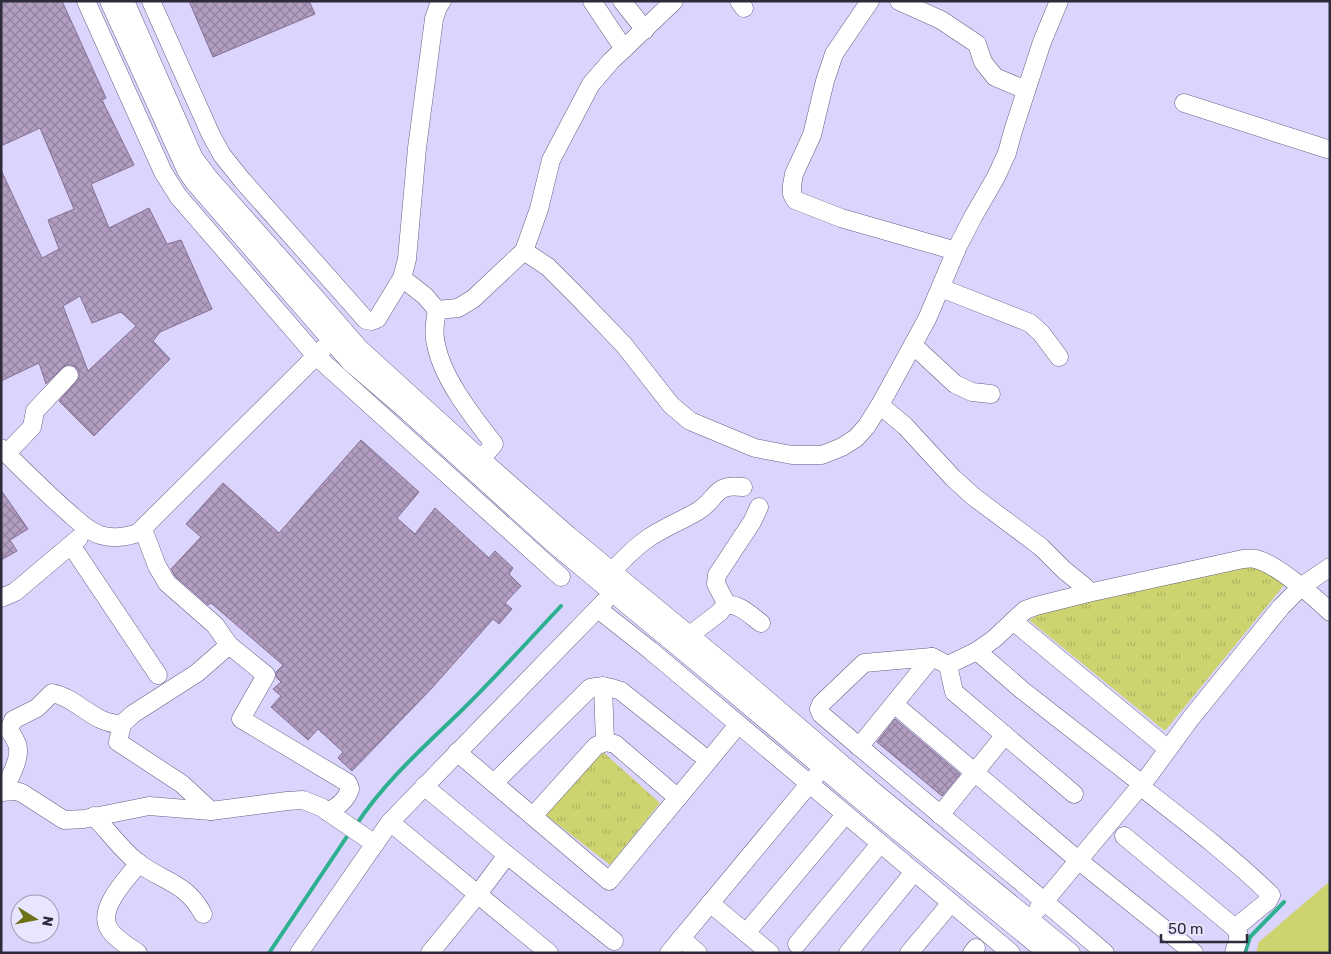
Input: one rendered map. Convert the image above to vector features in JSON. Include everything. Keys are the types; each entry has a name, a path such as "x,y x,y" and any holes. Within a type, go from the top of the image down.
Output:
{"street":[{"path":"86,1 163,172 178,196 316,356 560,577"},
{"path":"151,1 212,138 222,155 366,320 372,321 377,319 402,278 408,259 417,148 434,19 442,1"},
{"path":"592,1 624,49"},
{"path":"622,1 645,30"},
{"path":"437,310 458,308 473,299 524,250 539,209 551,160 591,84 611,61 674,1"},
{"path":"870,1 834,54 825,81 812,135 794,174 792,194 795,200 841,218 956,252"},
{"path":"898,1 941,20 977,44 983,62 995,77 1026,90"},
{"path":"524,250 548,267 624,345 670,405 690,421 755,448 792,455 822,455 842,448 856,438 880,405 913,345 956,252 1007,153 1042,42 1059,1"},
{"path":"120,3 186,170 194,182 337,335 359,348 718,680 822,769 943,869 1071,953"},
{"path":"1184,102 1330,150"},
{"path":"402,278 425,296 437,310"},
{"path":"941,288 1030,323 1041,333 1058,357"},
{"path":"437,310 434,326 440,361 459,395 494,444 481,459"},
{"path":"69,375 35,411 32,427 4,450 48,495 88,530 101,536 127,537 143,529 337,335"},
{"path":"337,335 351,363 556,546 613,582 690,635 877,794 1025,924 1047,953"},
{"path":"913,345 955,384 972,392 990,394"},
{"path":"880,405 914,434 953,478 974,497 1041,547 1064,570 1085,587 1088,593"},
{"path":"300,953 371,842 598,609 613,582 647,539 701,510 721,489 730,485 743,487"},
{"path":"690,635 720,612 725,605 724,598 716,584 717,575 752,522 759,507"},
{"path":"143,529 167,583 215,624 229,644 266,675 241,719 348,783 350,789 348,797 332,815"},
{"path":"1,598 15,592 88,530"},
{"path":"71,545 158,675"},
{"path":"1105,953 1045,901 859,748 821,714 821,704 864,663 940,661 977,651 994,639 1025,610 1036,606 1243,559 1255,559 1268,564 1301,587 1330,612"},
{"path":"1025,924 1141,785 1215,688 1281,607 1301,587 1330,567"},
{"path":"725,605 738,606 761,623"},
{"path":"598,609 650,650 1011,953"},
{"path":"1013,621 1168,750"},
{"path":"211,810 182,784 118,742 122,724 133,714 197,674 229,644"},
{"path":"977,651 1022,690 1180,817 1271,895 1268,901 1235,928"},
{"path":"859,748 894,704 940,661"},
{"path":"940,661 954,692 1074,794"},
{"path":"494,783 590,688 603,686 620,691 699,753"},
{"path":"603,686 605,742"},
{"path":"1,792 10,779 18,752 17,744 9,730 13,720 37,708 52,693 62,695 99,720 113,724 122,724"},
{"path":"894,704 1078,860 1194,953"},
{"path":"457,752 609,881 738,725"},
{"path":"940,815 1005,735"},
{"path":"533,816 596,746 605,742 615,744 678,798"},
{"path":"669,953 822,769"},
{"path":"424,786 506,855 614,941"},
{"path":"1,792 16,791 22,793 64,820 149,806 211,810 302,800 321,807 371,842"},
{"path":"746,934 845,815"},
{"path":"94,816 139,863 186,891 203,914"},
{"path":"390,822 548,952"},
{"path":"1124,836 1235,928 1239,936 1234,953"},
{"path":"796,944 880,844"},
{"path":"430,953 478,894 506,855"},
{"path":"138,953 117,938 107,924 106,910 139,863"},
{"path":"848,953 914,872"},
{"path":"710,903 770,953"},
{"path":"909,953 950,903"},
{"path":"681,938 698,953"}],"green space":[{"path":"1249,563 1263,566 1285,584 1165,731 1029,620 1046,611"},
{"path":"602,751 660,803 610,865 546,815"},
{"path":"1330,881 1330,953 1256,953 1259,942"}],"building":[{"path":"1,1 62,1 106,98 102,100 134,165 91,184 109,228 149,208 167,244 181,240 212,309 160,332 153,341 170,359 94,436 59,401 79,378 79,372 76,367 66,365 46,384 39,363 1,381 1,170 42,258 59,249 48,220 74,209 40,128 1,146","holes":["80,296 92,323 121,312 136,326 88,371 63,306"]},
{"path":"189,1 309,1 315,14 213,57"},
{"path":"361,440 419,492 397,518 415,534 435,508 489,558 495,551 513,568 509,574 521,586 505,603 512,609 499,624 493,619 432,688 352,771 338,758 343,752 318,729 308,740 271,707 281,696 273,689 281,682 276,677 276,672 283,665 211,603 208,605 175,576 171,569 201,537 186,524 223,483 279,533"},
{"path":"1,490 28,529 10,540 17,551 1,560"},
{"path":"895,719 960,774 942,796 877,742"}],"waterway":[{"path":"356,825 392,779 487,685 561,606"},
{"path":"269,953 350,832"},
{"path":"1245,953 1250,937 1284,902"}]}
